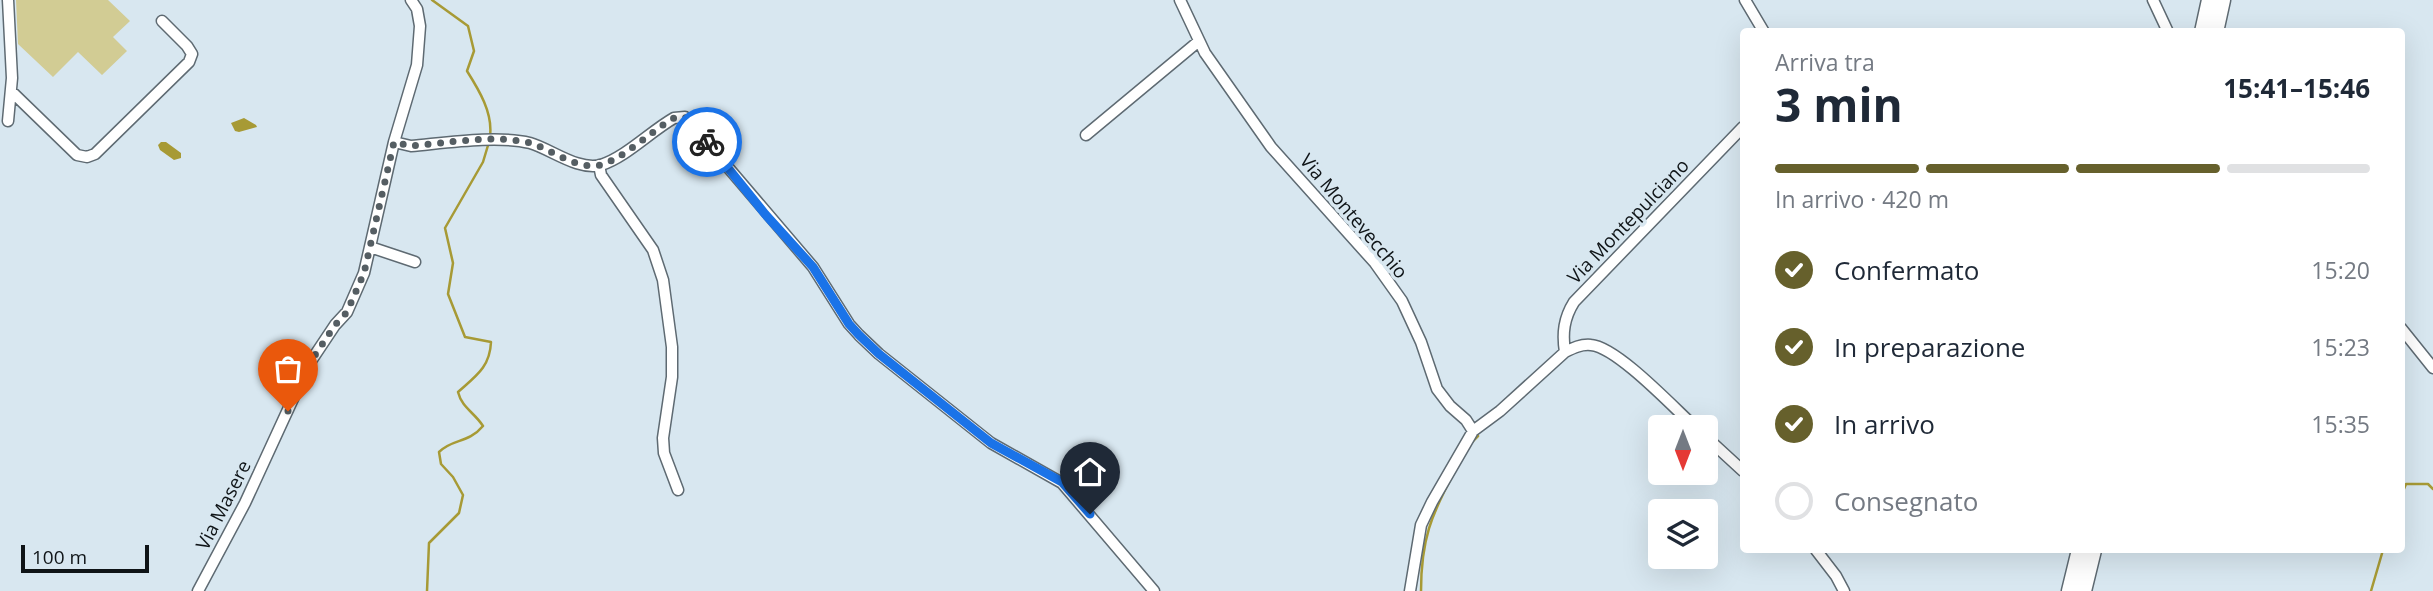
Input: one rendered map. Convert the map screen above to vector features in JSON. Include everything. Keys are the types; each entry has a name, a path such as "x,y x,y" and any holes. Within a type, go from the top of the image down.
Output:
{"main road":[{"path":"2204,28 2210,0"},
{"path":"2216,28 2222,0"},
{"path":"2070,591 2079,553"},
{"path":"2083,591 2092,553"}],"street":[{"path":"8,0 12,92 8,121"},
{"name":"Via Masere","path":"198,591 245,503 309,364 347,312 364,273 394,142 417,65 420,40 417,9 411,0"},
{"name":"Via Montevecchio","path":"1180,0 1199,41 1227,86 1271,147 1375,263 1402,301 1437,388 1473,431"},
{"path":"1745,0 1762,28"},
{"path":"2153,0 2166,28"},
{"path":"12,92 77,155 87,157 95,154 189,62 192,54 187,46 162,20"},
{"path":"1086,135 1199,41"},
{"path":"394,142 411,146 514,140 532,144 586,166 599,165 611,160 674,118 685,117 813,267 849,324 859,335 991,443 1062,482 1154,591"},
{"name":"Via Montepulciano","path":"1565,352 1566,315 1574,302 1740,130"},
{"path":"599,165 601,176 653,250 663,280 672,347 672,377 663,438 664,453 678,490"},
{"path":"370,247 415,262"},
{"path":"2405,333 2433,368"},
{"path":"1410,591 1421,525 1473,431 1500,411 1565,352 1578,346 1593,345 1609,351 1681,415"},
{"path":"1718,448 1740,468"},
{"path":"1818,553 1844,591"}],"shaded area":[{"path":"16,0 108,0 130,21 113,37 127,51 102,75 78,52 53,77 18,44"},
{"path":"244,118 257,127 235,131 231,123"},
{"path":"166,142 181,153 181,158 174,160 160,150 158,145"}],"waterway":[{"path":"432,0 468,26 474,51 467,71 487,110 490,136"},
{"path":"427,591 429,543 459,513 463,495 453,477 441,464 439,452 472,436 483,426 462,402 458,392 485,365 491,342 465,337 448,294 453,263 445,228 483,162 489,142"},
{"path":"1470,444 1478,436"},
{"path":"1421,591 1425,542 1440,501 1455,471"},
{"path":"2405,486 2406,484 2428,484 2433,489"},
{"path":"2371,591 2382,553"}],"way so far":[{"path":"288,411 309,364 347,312 358,291 394,142 411,146 514,140 532,144 586,166 599,165 611,160 674,118 685,117 707,142"}],"route":[{"path":"707,142 765,214 813,267 849,324 859,335 991,443 1062,482 1090,514"}]}
